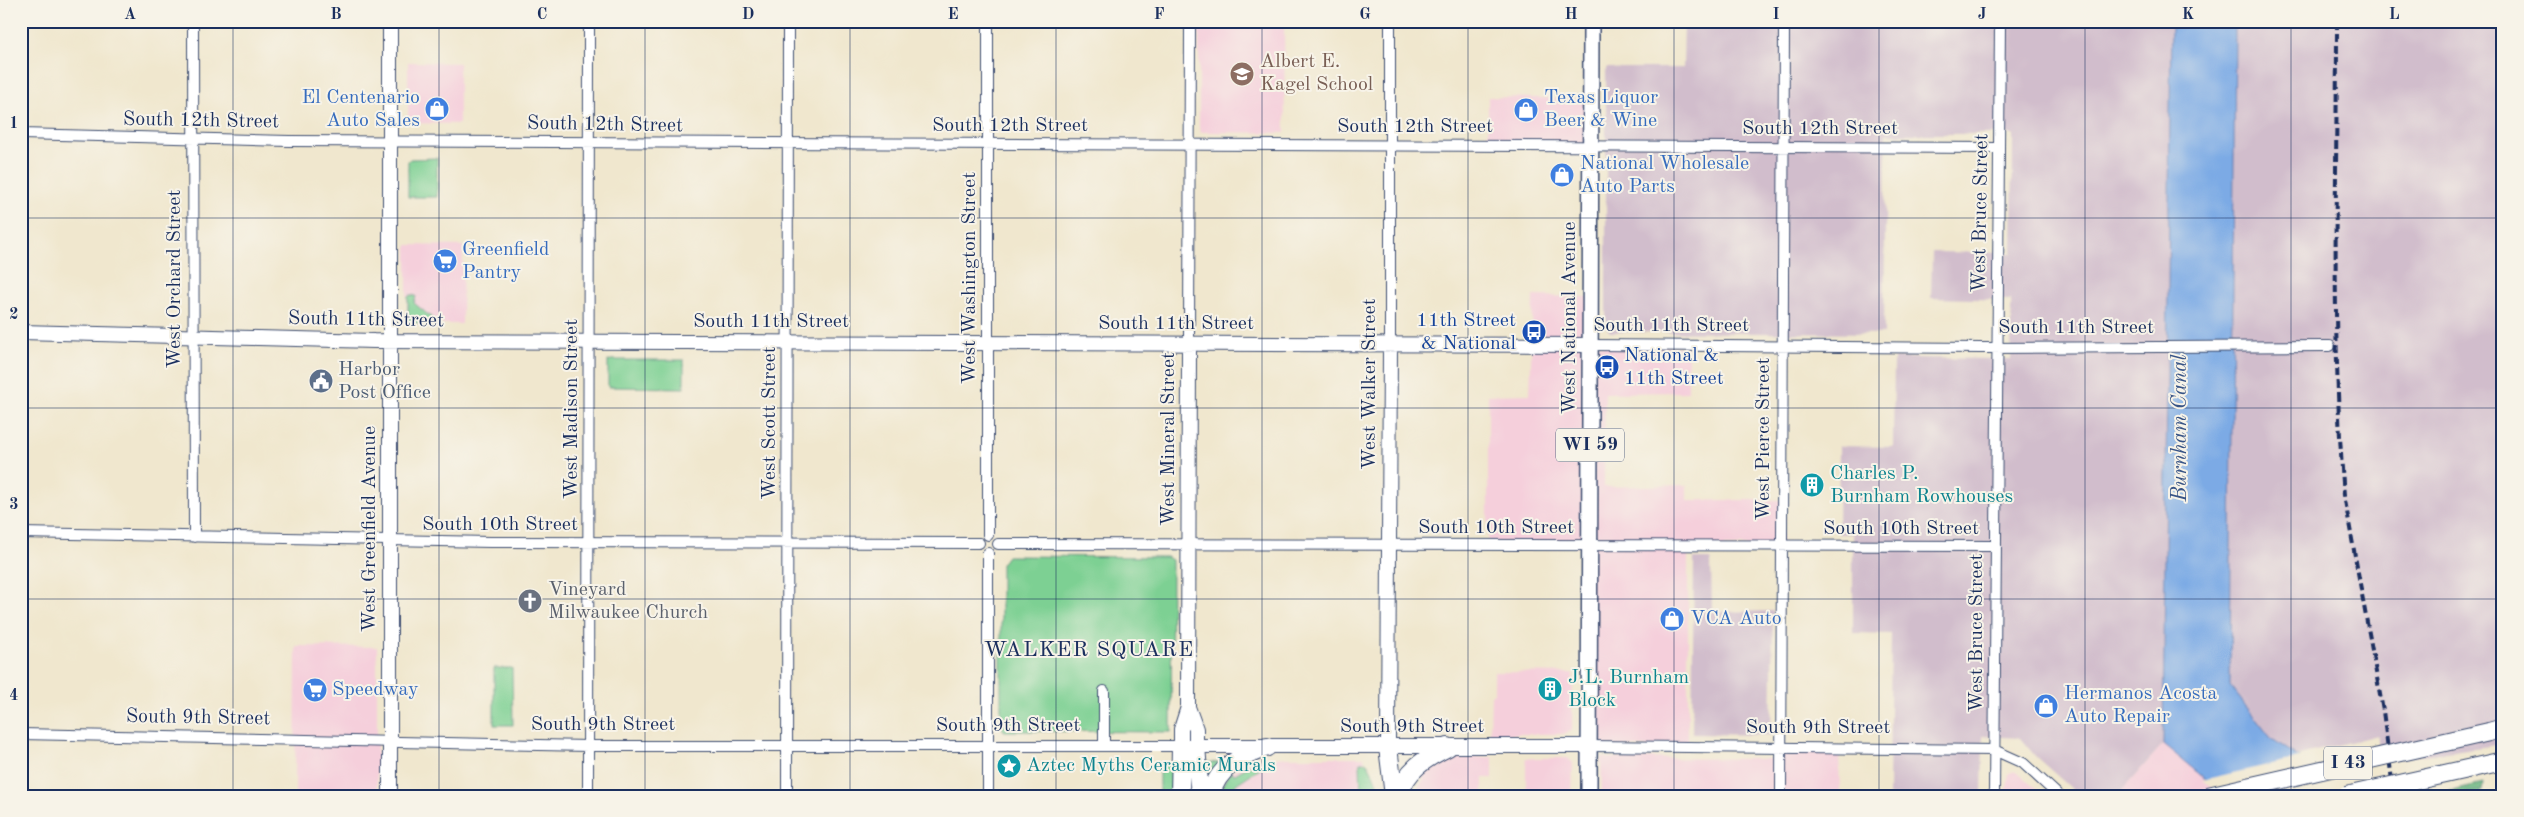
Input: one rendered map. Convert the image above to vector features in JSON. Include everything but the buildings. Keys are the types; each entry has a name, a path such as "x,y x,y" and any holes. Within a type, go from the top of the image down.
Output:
{"highway":[{"name":"I 43","path":"2208,796 2498,730"},
{"path":"1180,796 1189,746"},
{"path":"1189,746 1200,796"},
{"path":"1210,796 1218,778 1228,765 1235,760 1268,747"},
{"path":"1385,796 1388,747"},
{"path":"1388,747 1394,796"},
{"path":"1399,796 1401,786 1413,769 1427,758 1448,747"},
{"name":"I 43","path":"2346,796 2503,761"}],"main road":[{"name":"West National Avenue","path":"1589,796 1591,21"}],"street":[{"name":"West Orchard Street","path":"193,21 194,537"},
{"name":"West Greenfield Avenue","path":"390,21 390,796"},
{"name":"West Madison Street","path":"588,796 590,21"},
{"name":"West Scott Street","path":"787,796 788,21"},
{"name":"West Washington Street","path":"988,21 988,534"},
{"name":"West Mineral Street","path":"1189,746 1196,729 1188,707 1190,21"},
{"name":"West Walker Street","path":"1388,747 1390,21"},
{"name":"West Pierce Street","path":"1781,796 1784,21"},
{"name":"West Bruce Street","path":"1994,796 2000,21"},
{"name":"South 12th Street","path":"21,134 390,142 1999,148"},
{"name":"South 11th Street","path":"21,332 390,341 1998,348 2330,346"},
{"name":"South 10th Street","path":"21,533 390,541 979,544"},
{"path":"988,534 996,538 998,544 994,552 988,553 980,549 979,544 982,536 988,534"},
{"name":"South 10th Street","path":"998,544 1995,546"},
{"path":"988,553 988,796"},
{"path":"1104,691 1104,746"},
{"name":"South 9th Street","path":"21,734 588,746 1589,746 1994,750"},
{"path":"1994,750 2023,763 2059,796"}],"shaded area":[{"name":"Albert E. Kagel School","path":"1199,21 1284,21 1285,133 1201,132 1199,127"},
{"path":"1684,21 2171,21 2163,744 2117,796 2080,796 2036,757 2020,738 1983,736 1982,796 1889,796 1891,634 1853,633 1853,534 1838,534 1839,446 1893,447 1894,358 2011,359 2011,300 1931,298 1932,252 2012,253 2013,134 1886,134 1884,334 1610,332 1606,327 1606,68 1683,68"},
{"path":"2235,21 2503,21 2503,744 2381,761 2377,735 2296,756 2271,738 2230,686"},
{"path":"408,62 459,63 459,124 408,123"},
{"path":"1488,97 1591,99 1591,146 1488,145"},
{"path":"407,245 463,246 462,324 411,324 407,321"},
{"path":"1533,296 1590,297 1590,345 1688,347 1688,392 1605,393 1604,487 1687,485 1687,500 1782,500 1782,546 1688,546 1688,748 1589,746 1589,546 1488,545 1488,395 1530,394"},
{"path":"1694,559 1711,559 1712,612 1773,611 1771,735 1692,734"},
{"path":"296,646 377,647 377,796 295,796"},
{"path":"1494,672 1573,673 1572,730 1565,734 1490,734 1491,695 1494,693"},
{"path":"2163,744 2226,796 2117,796"},
{"path":"1781,747 1839,748 1840,792 1781,792"},
{"path":"1263,757 1364,757 1369,796 1224,796 1230,772"},
{"path":"1493,757 1493,778 1483,778 1483,796 1413,796 1424,779 1419,773 1439,760"},
{"path":"1526,758 1568,758 1573,763 1572,796 1493,796 1526,794"},
{"path":"1601,758 1773,759 1772,796 1602,796"},
{"path":"2015,771 2045,796 2006,796 2009,773"}],"green space":[{"path":"437,158 437,197 408,197 408,161 410,159"},
{"path":"410,295 416,296 414,303 438,323 410,323 408,321 408,297"},
{"path":"684,360 684,388 608,387 608,361"},
{"path":"1007,556 1167,557 1172,560 1171,732 1004,731 1001,725 1001,564"},
{"path":"494,668 512,668 513,725 494,725"},
{"path":"1205,762 1223,763 1205,782"},
{"path":"1269,762 1236,784 1229,796 1216,796 1230,772 1235,774 1252,764"},
{"path":"1360,762 1367,762 1377,782 1379,796 1361,796"},
{"path":"1168,763 1172,765 1172,796 1159,796 1159,765 1166,765"},
{"path":"2483,783 2482,791 2459,794 2452,790"},
{"path":"2452,790 2455,793 2482,791 2480,796 2450,796 2448,791"}],"water":[{"name":"Burnham Canal","path":"2171,21 2235,21 2230,686 2271,738 2354,796 2226,796 2163,744"}],"pier":[{"path":"2303,757 2357,796 2222,796 2202,780"}],"railway":[{"path":"2337,21 2336,318 2337,377 2344,495 2383,711 2394,796"}],"place":[{"name":"Albert E. Kagel School","path":"1242,74"},
{"name":"El Centenario Auto Sales","path":"437,109"},
{"name":"Texas Liquor Beer & Wine","path":"1526,110"},
{"name":"National Wholesale Auto Parts","path":"1562,175"},
{"name":"Greenfield Pantry","path":"445,261"},
{"name":"11th Street & National","path":"1534,332"},
{"name":"National & 11th Street","path":"1607,367"},
{"name":"Harbor Post Office","path":"321,381"},
{"name":"Charles P. Burnham Rowhouses","path":"1812,485"},
{"name":"Vineyard Milwaukee Church","path":"530,601"},
{"name":"VCA Auto","path":"1672,619"},
{"name":"J.L. Burnham Block","path":"1550,689"},
{"name":"Speedway","path":"315,690"},
{"name":"Hermanos Acosta Auto Repair","path":"2046,706"},
{"name":"Aztec Myths Ceramic Murals","path":"1009,766"}],"district":[{"name":"WALKER SQUARE","path":"1089,650"}]}
